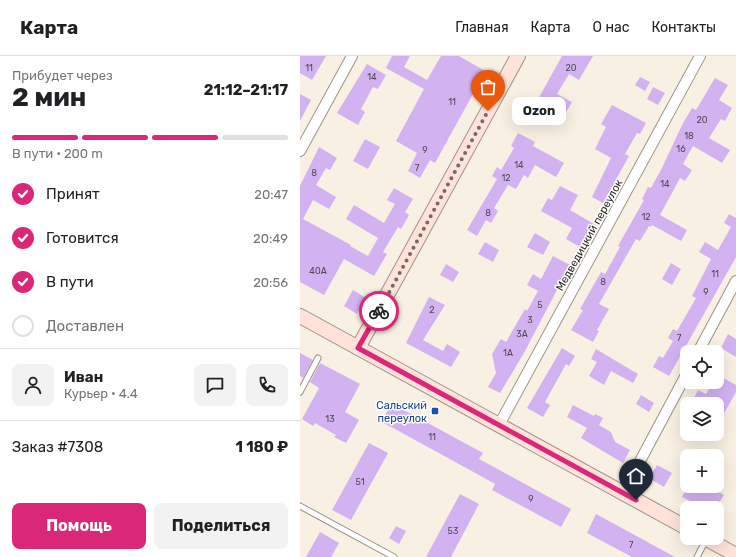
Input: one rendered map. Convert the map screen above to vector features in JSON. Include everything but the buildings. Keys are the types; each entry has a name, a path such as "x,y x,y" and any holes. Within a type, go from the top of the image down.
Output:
{"main road":[{"path":"358,348 518,56"},
{"path":"300,316 680,524"},
{"path":"718,545 736,555"}],"street":[{"path":"300,151 352,56"},
{"name":"Медведицкий переулок","path":"499,425 700,56"},
{"path":"702,345 736,281"},
{"path":"623,493 680,386"}],"lane":[{"path":"300,392 318,358"},
{"path":"300,506 394,557"},
{"path":"697,557 703,545"}],"way so far":[{"path":"379,311 488,111"}],"place":[{"name":"Ozon","path":"488,111"},
{"name":"Сальский переулок","path":"435,411"}],"route":[{"path":"379,311 358,348 636,500"}]}
